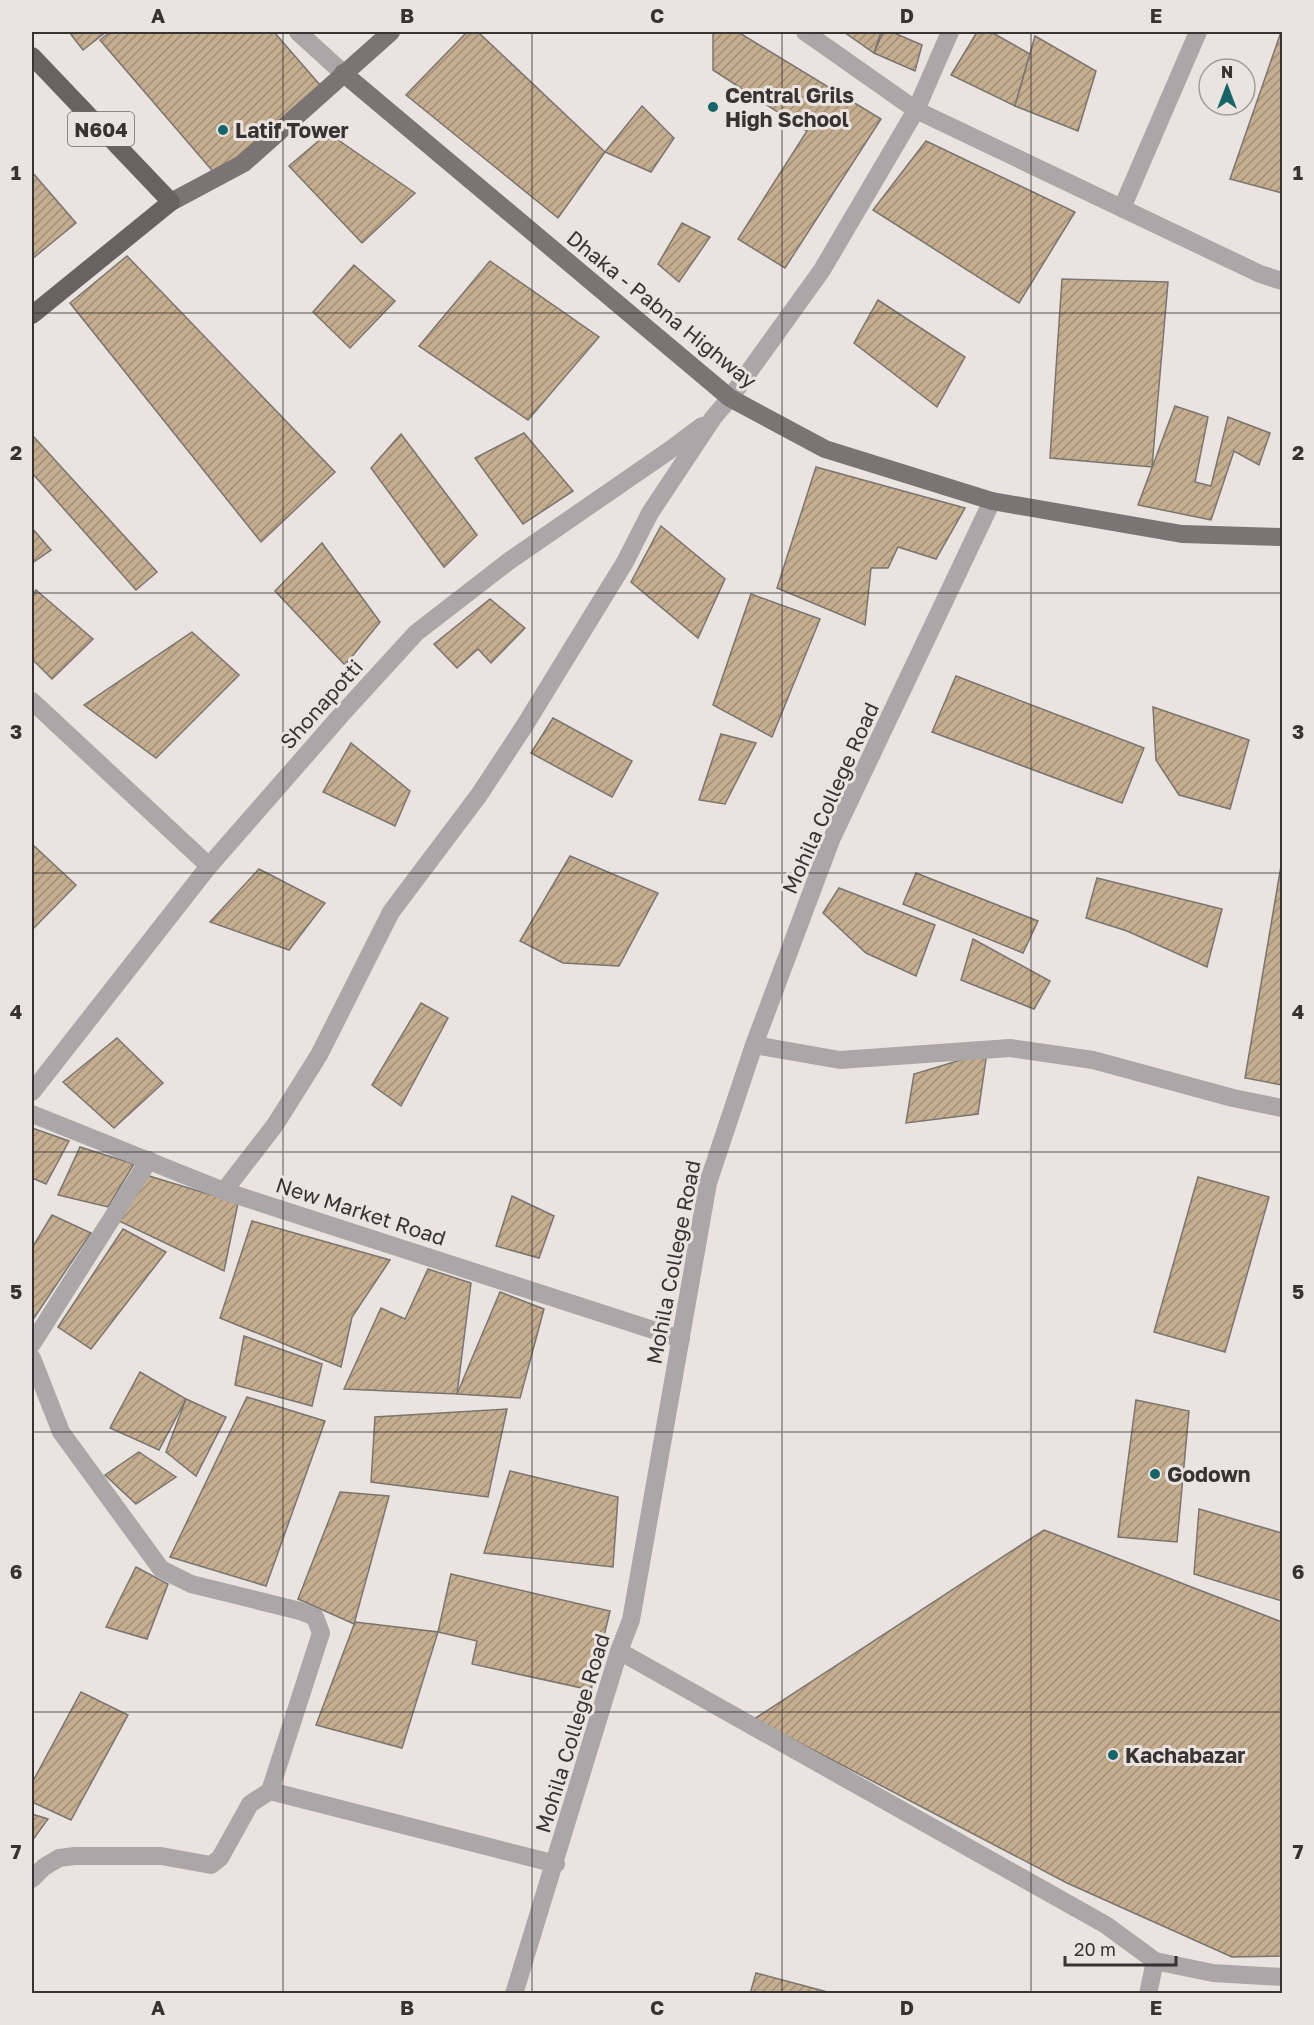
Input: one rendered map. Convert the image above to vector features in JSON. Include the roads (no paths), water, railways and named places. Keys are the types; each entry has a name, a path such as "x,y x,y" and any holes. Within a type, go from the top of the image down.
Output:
{"highway":[{"name":"N604","path":"32,56 171,202"},
{"path":"32,315 171,202"}],"main road":[{"path":"171,202 244,163 391,32"},
{"name":"Dhaka - Pabna Highway","path":"343,73 730,398 825,448 992,501 1182,534 1282,537"}],"street":[{"path":"298,32 343,73"},
{"path":"805,32 916,110 1260,274 1282,281"},
{"name":"Shonapotti","path":"224,1191 275,1125 319,1055 391,912 479,795 525,725 625,562 650,513 713,418 730,398 822,270 916,110 950,32"},
{"path":"1122,208 1198,32"},
{"name":"Shonapotti","path":"32,1092 209,866 416,633 509,561 713,418"},
{"name":"Mohila College Road","path":"514,1994 631,1620 708,1183 753,1045 831,840 992,501"},
{"path":"32,700 209,866"},
{"path":"753,1045 840,1060 1010,1048 1093,1060 1233,1098 1282,1108"},
{"name":"New Market Road","path":"32,1114 224,1191 681,1339"},
{"path":"32,1344 149,1160"},
{"path":"32,1358 61,1432 161,1569 191,1584 300,1611 315,1617 321,1633 270,1791 250,1804 220,1858 211,1865 161,1856 75,1856 59,1858 44,1867 32,1879"},
{"path":"620,1651 1106,1925 1155,1961 1213,1973 1282,1977"},
{"path":"270,1791 556,1864"},
{"path":"1149,1994 1155,1961"}],"place":[{"name":"Central Grils High School","path":"713,107"},
{"name":"Latif Tower","path":"223,130"},
{"name":"Godown","path":"1155,1474"},
{"name":"Kachabazar","path":"1113,1755"}]}
